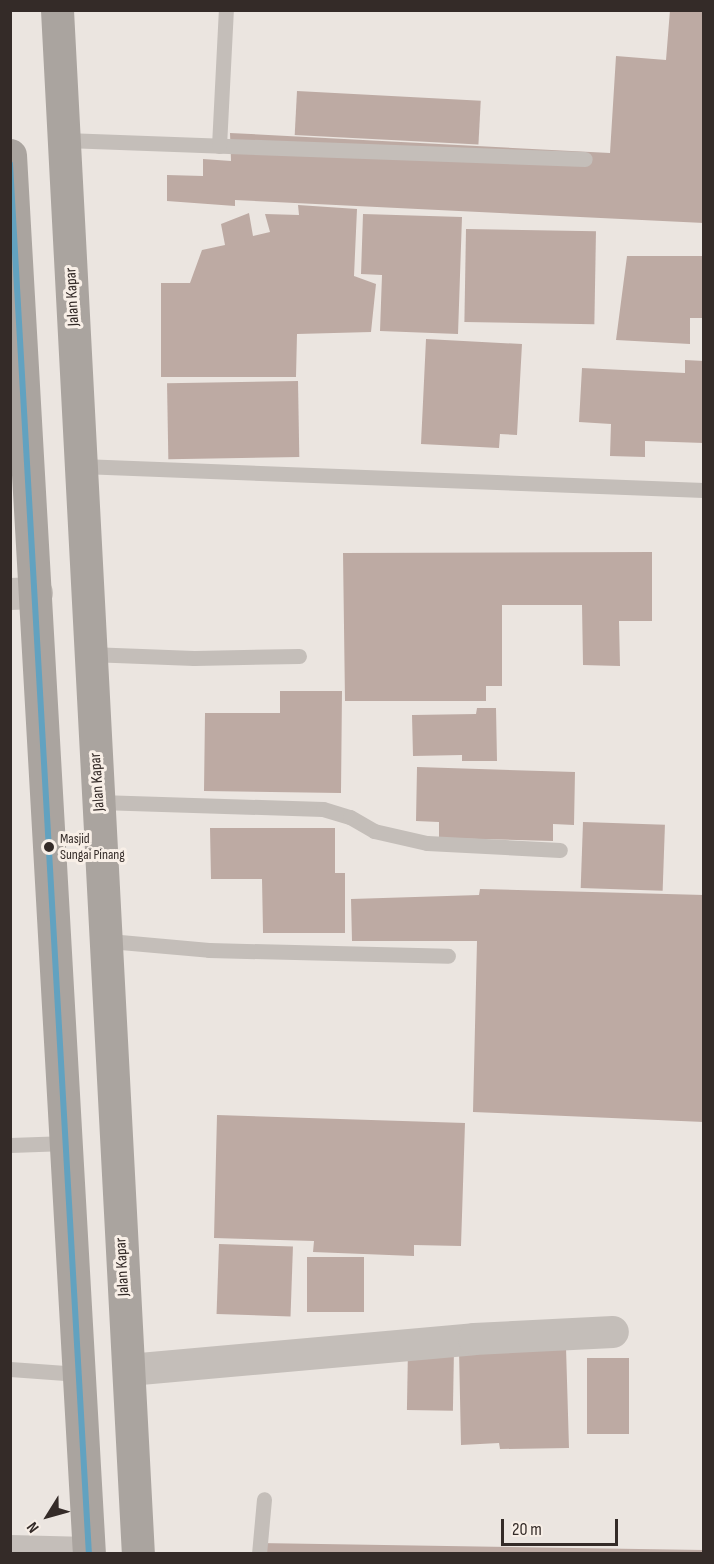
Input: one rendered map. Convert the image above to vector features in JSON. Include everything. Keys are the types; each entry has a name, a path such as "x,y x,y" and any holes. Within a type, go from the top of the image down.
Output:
{"highway":[{"name":"Jalan Kapar","path":"57,10 90,654 109,941 138,1554"},
{"path":"10,155 24,594 67,1143 89,1553"}],"street":[{"path":"129,1370 474,1339 613,1332"},
{"path":"10,1551 89,1553"}],"lane":[{"path":"219,146 226,10"},
{"path":"65,140 585,159"},
{"path":"81,466 704,490"},
{"path":"90,654 194,658 299,656"},
{"path":"99,802 323,809 350,817 374,831 427,843 560,850"},
{"path":"109,941 209,950 448,956"},
{"path":"10,1145 67,1143"},
{"path":"10,1369 79,1374"},
{"path":"259,1554 264,1499"}],"building":[{"path":"670,10 704,10 704,223 235,200 235,206 167,201 167,175 203,176 203,159 231,161 230,133 610,153 616,56 666,60"},
{"path":"297,91 481,101 478,145 295,135"},
{"path":"298,205 357,209 354,276 376,284 371,332 297,334 296,377 161,377 161,283 190,283 202,250 225,245 221,224 249,213 253,236 270,232 265,214 299,215"},
{"path":"363,214 462,217 458,334 380,331 382,275 361,274"},
{"path":"466,229 596,231 594,324 464,322"},
{"path":"627,256 703,256 703,318 690,318 690,344 616,340"},
{"path":"426,339 522,344 517,435 500,434 499,448 421,444"},
{"path":"685,360 704,361 704,443 645,441 645,457 610,456 611,424 579,422 582,368 685,373"},
{"path":"298,381 299,457 168,459 167,383"},
{"path":"652,552 652,621 619,621 620,666 583,665 582,605 502,605 502,686 486,686 486,701 345,701 343,553"},
{"path":"280,691 342,691 341,793 204,791 205,713 280,713"},
{"path":"477,708 496,708 497,761 462,761 462,755 413,756 412,715 476,714"},
{"path":"417,767 575,772 574,825 553,824 553,841 439,838 439,822 416,821"},
{"path":"583,822 665,825 663,891 581,888"},
{"path":"210,828 335,828 335,873 345,873 345,933 263,933 262,879 211,879"},
{"path":"480,889 704,895 704,1122 473,1112 477,941 352,941 351,899 479,895"},
{"path":"217,1115 465,1123 461,1246 414,1245 414,1256 313,1252 314,1241 214,1238"},
{"path":"219,1244 293,1247 291,1317 217,1314"},
{"path":"307,1257 364,1257 364,1312 307,1312"},
{"path":"566,1347 569,1448 500,1449 499,1443 461,1445 459,1350"},
{"path":"408,1348 454,1349 453,1411 407,1410"},
{"path":"587,1358 629,1358 629,1434 587,1434"},
{"path":"258,1543 704,1550 704,1554 258,1554"}],"transit line":[{"path":"10,164 89,1554"}],"place":[{"name":"Masjid Sungai Pinang","path":"49,847"}]}
